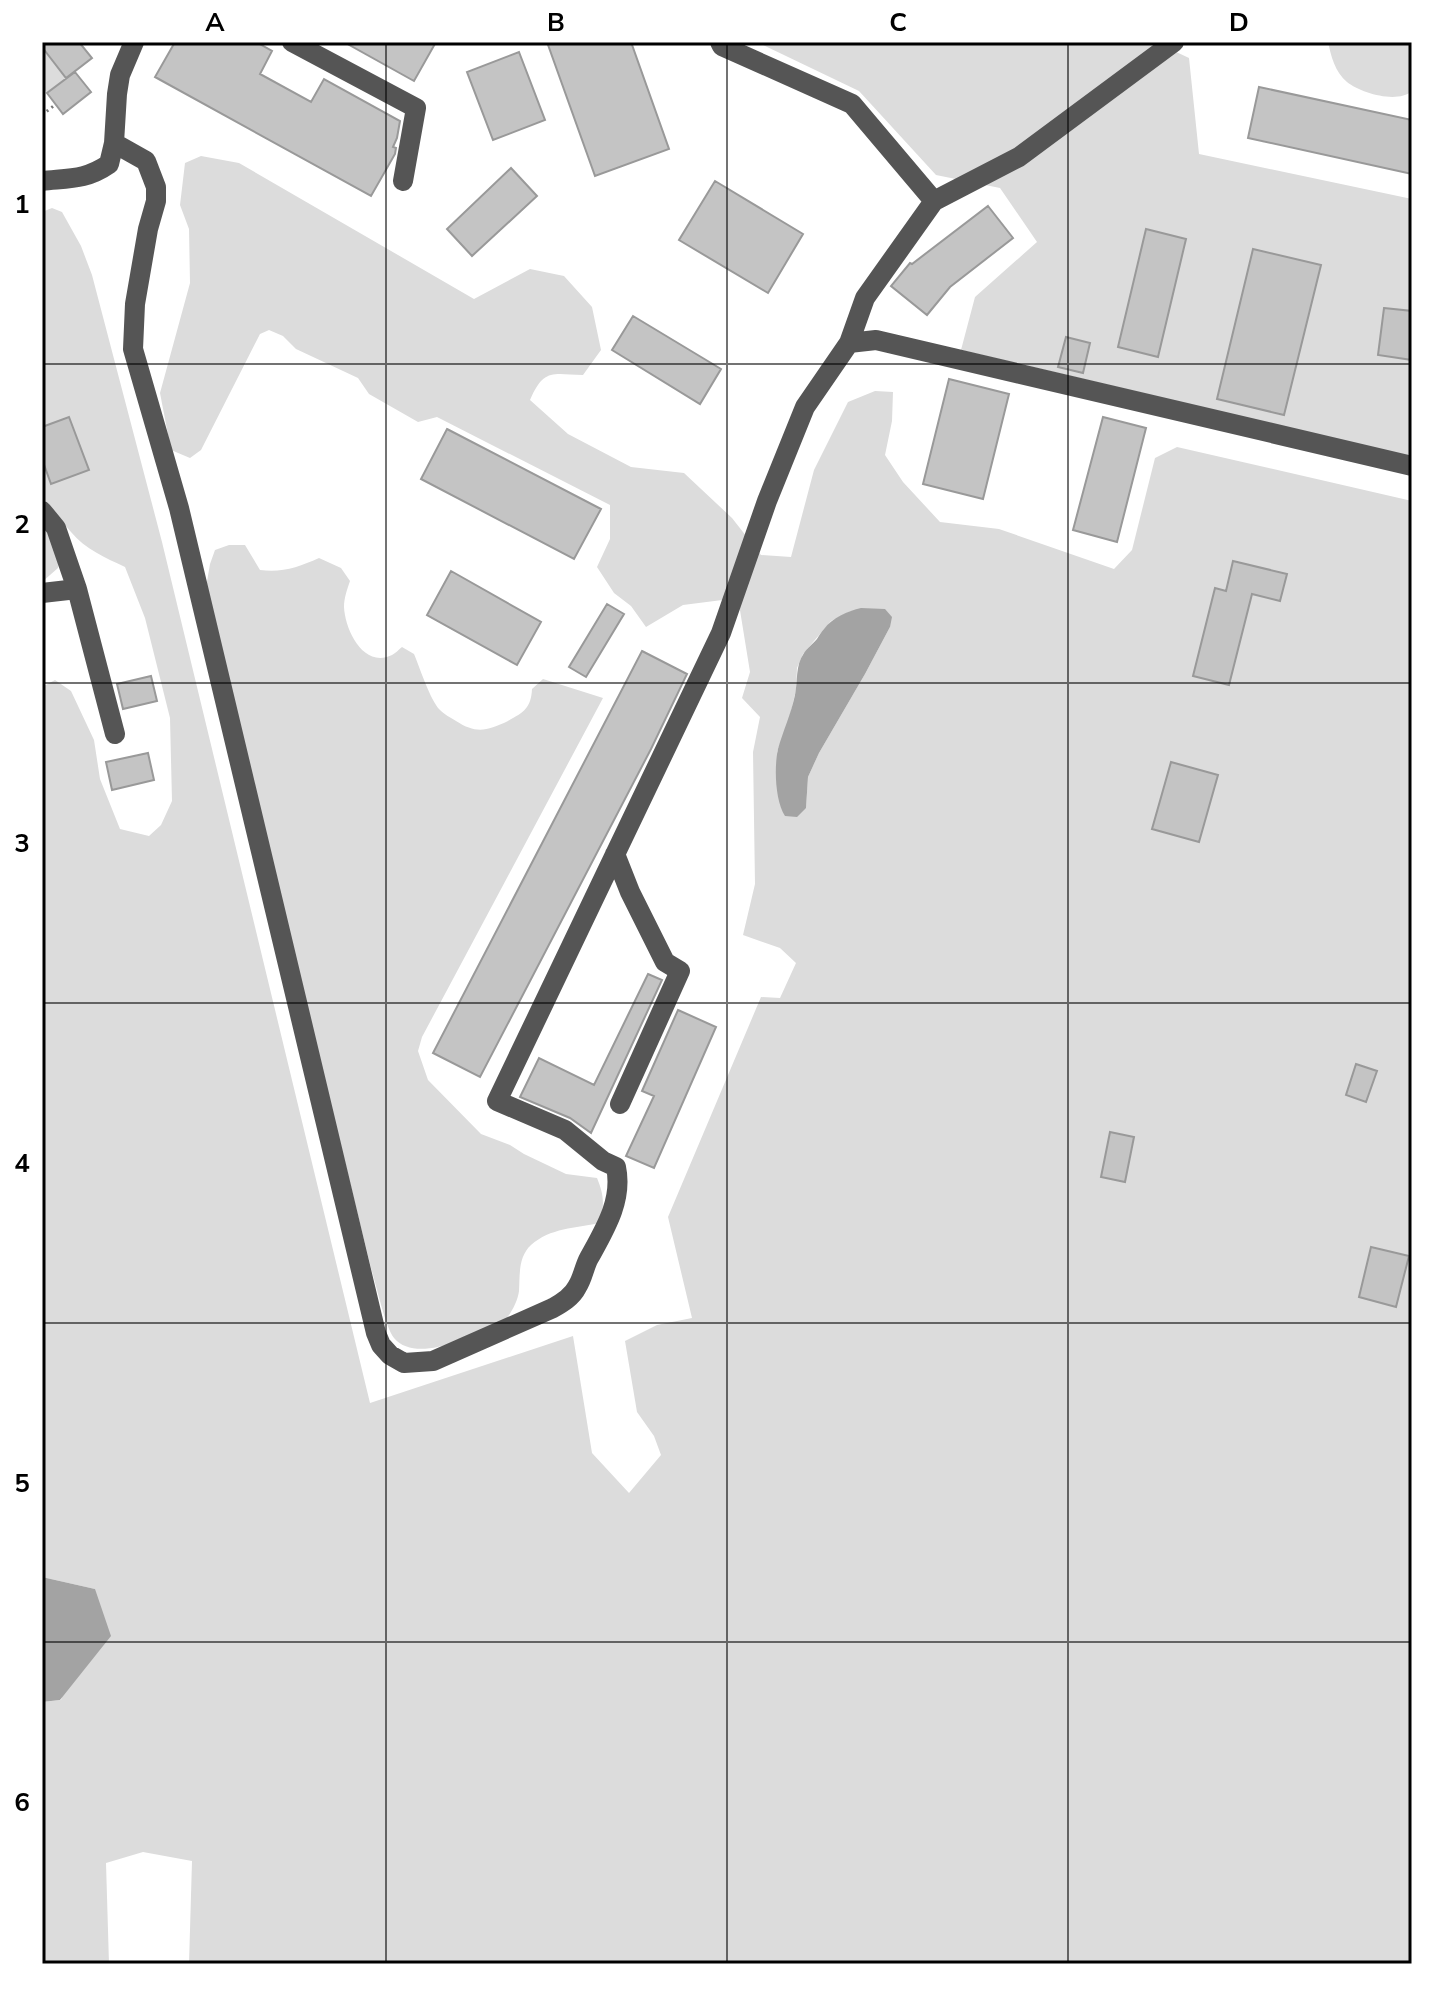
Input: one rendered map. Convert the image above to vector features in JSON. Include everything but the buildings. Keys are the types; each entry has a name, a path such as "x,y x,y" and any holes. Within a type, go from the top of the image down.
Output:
{"lane":[{"path":"42,181 94,174 109,164 120,75 134,42"},
{"path":"292,42 416,108 403,181"},
{"path":"720,42 722,46 852,104 934,201"},
{"path":"114,143 146,161 156,187 156,201 135,304 133,349 179,508 376,1333 390,1355 404,1363 433,1361 566,1300 577,1288 613,1210 619,1182 616,1167 603,1161 565,1130 497,1101 721,633 767,501 805,407 849,343 865,298 934,201 1019,157 1174,42"},
{"path":"849,343 876,340 1412,466"},
{"path":"42,511 56,528 77,589 115,734"},
{"path":"42,593 77,589"},
{"path":"615,854 665,962 680,971 620,1104"}],"path":[{"path":"42,115 56,104"}],"shaded area":[{"path":"757,42 1155,42 1189,58 1199,154 1412,199 1412,457 961,350 975,297 1037,242 1000,188 936,175 859,91"},
{"path":"1328,42 1412,42 1412,91 1389,97 1353,86 1337,69"},
{"path":"42,47 66,78 47,93 42,86"},
{"path":"201,156 239,163 474,299 530,269 564,276 592,307 601,350 583,375 550,375 540,382 530,400 568,434 631,467 684,473 732,518 761,555 791,557 814,470 848,402 875,391 893,392 892,421 885,455 903,482 940,522 999,529 1114,569 1132,550 1155,458 1177,447 1412,501 1412,1964 189,1964 192,1861 143,1852 106,1863 109,1964 42,1964 42,1702 61,1700 95,1589 42,1577 42,687 55,680 71,691 94,740 100,779 120,829 149,836 161,825 172,801 170,718 145,618 125,567 83,543 42,498 42,212 52,208 62,212 81,246 92,275 162,542 370,1403 573,1336 592,1453 629,1493 661,1455 654,1436 637,1412 625,1341 657,1325 692,1318 668,1217 761,997 780,998 796,963 780,948 743,935 755,884 753,752 760,717 742,698 750,672 738,598 683,605 646,627 631,606 614,593 597,567 610,539 610,505 437,417 418,422 369,394 358,378 296,349 283,336 269,330 260,334 201,450 190,458 171,450 160,393 190,283 189,229 180,205 185,163","holes":["851,611 890,627 819,753 808,777 806,808 777,752 789,720 797,668 803,654 831,621"]},
{"path":"42,518 61,552 58,568 42,582"},
{"path":"229,545 245,545 260,570 276,571 319,558 341,568 350,581 345,597 345,616 352,636 364,652 382,658 402,647 414,654 436,705 470,728 488,729 518,715 526,709 532,689 543,679 603,698 422,1037 418,1051 428,1080 481,1134 566,1174 597,1178 603,1200 601,1217 599,1223 555,1232 538,1239 527,1250 522,1261 519,1291 506,1319 497,1326 439,1347 414,1348 394,1338 371,1268 205,593 215,550"},
{"path":"861,608 885,609 892,617 890,627 819,753 808,777 806,808 797,817 785,816 777,793 777,756 796,690 799,663 805,651 831,622"},
{"path":"42,1577 95,1589 111,1636 60,1700 42,1702"}]}
